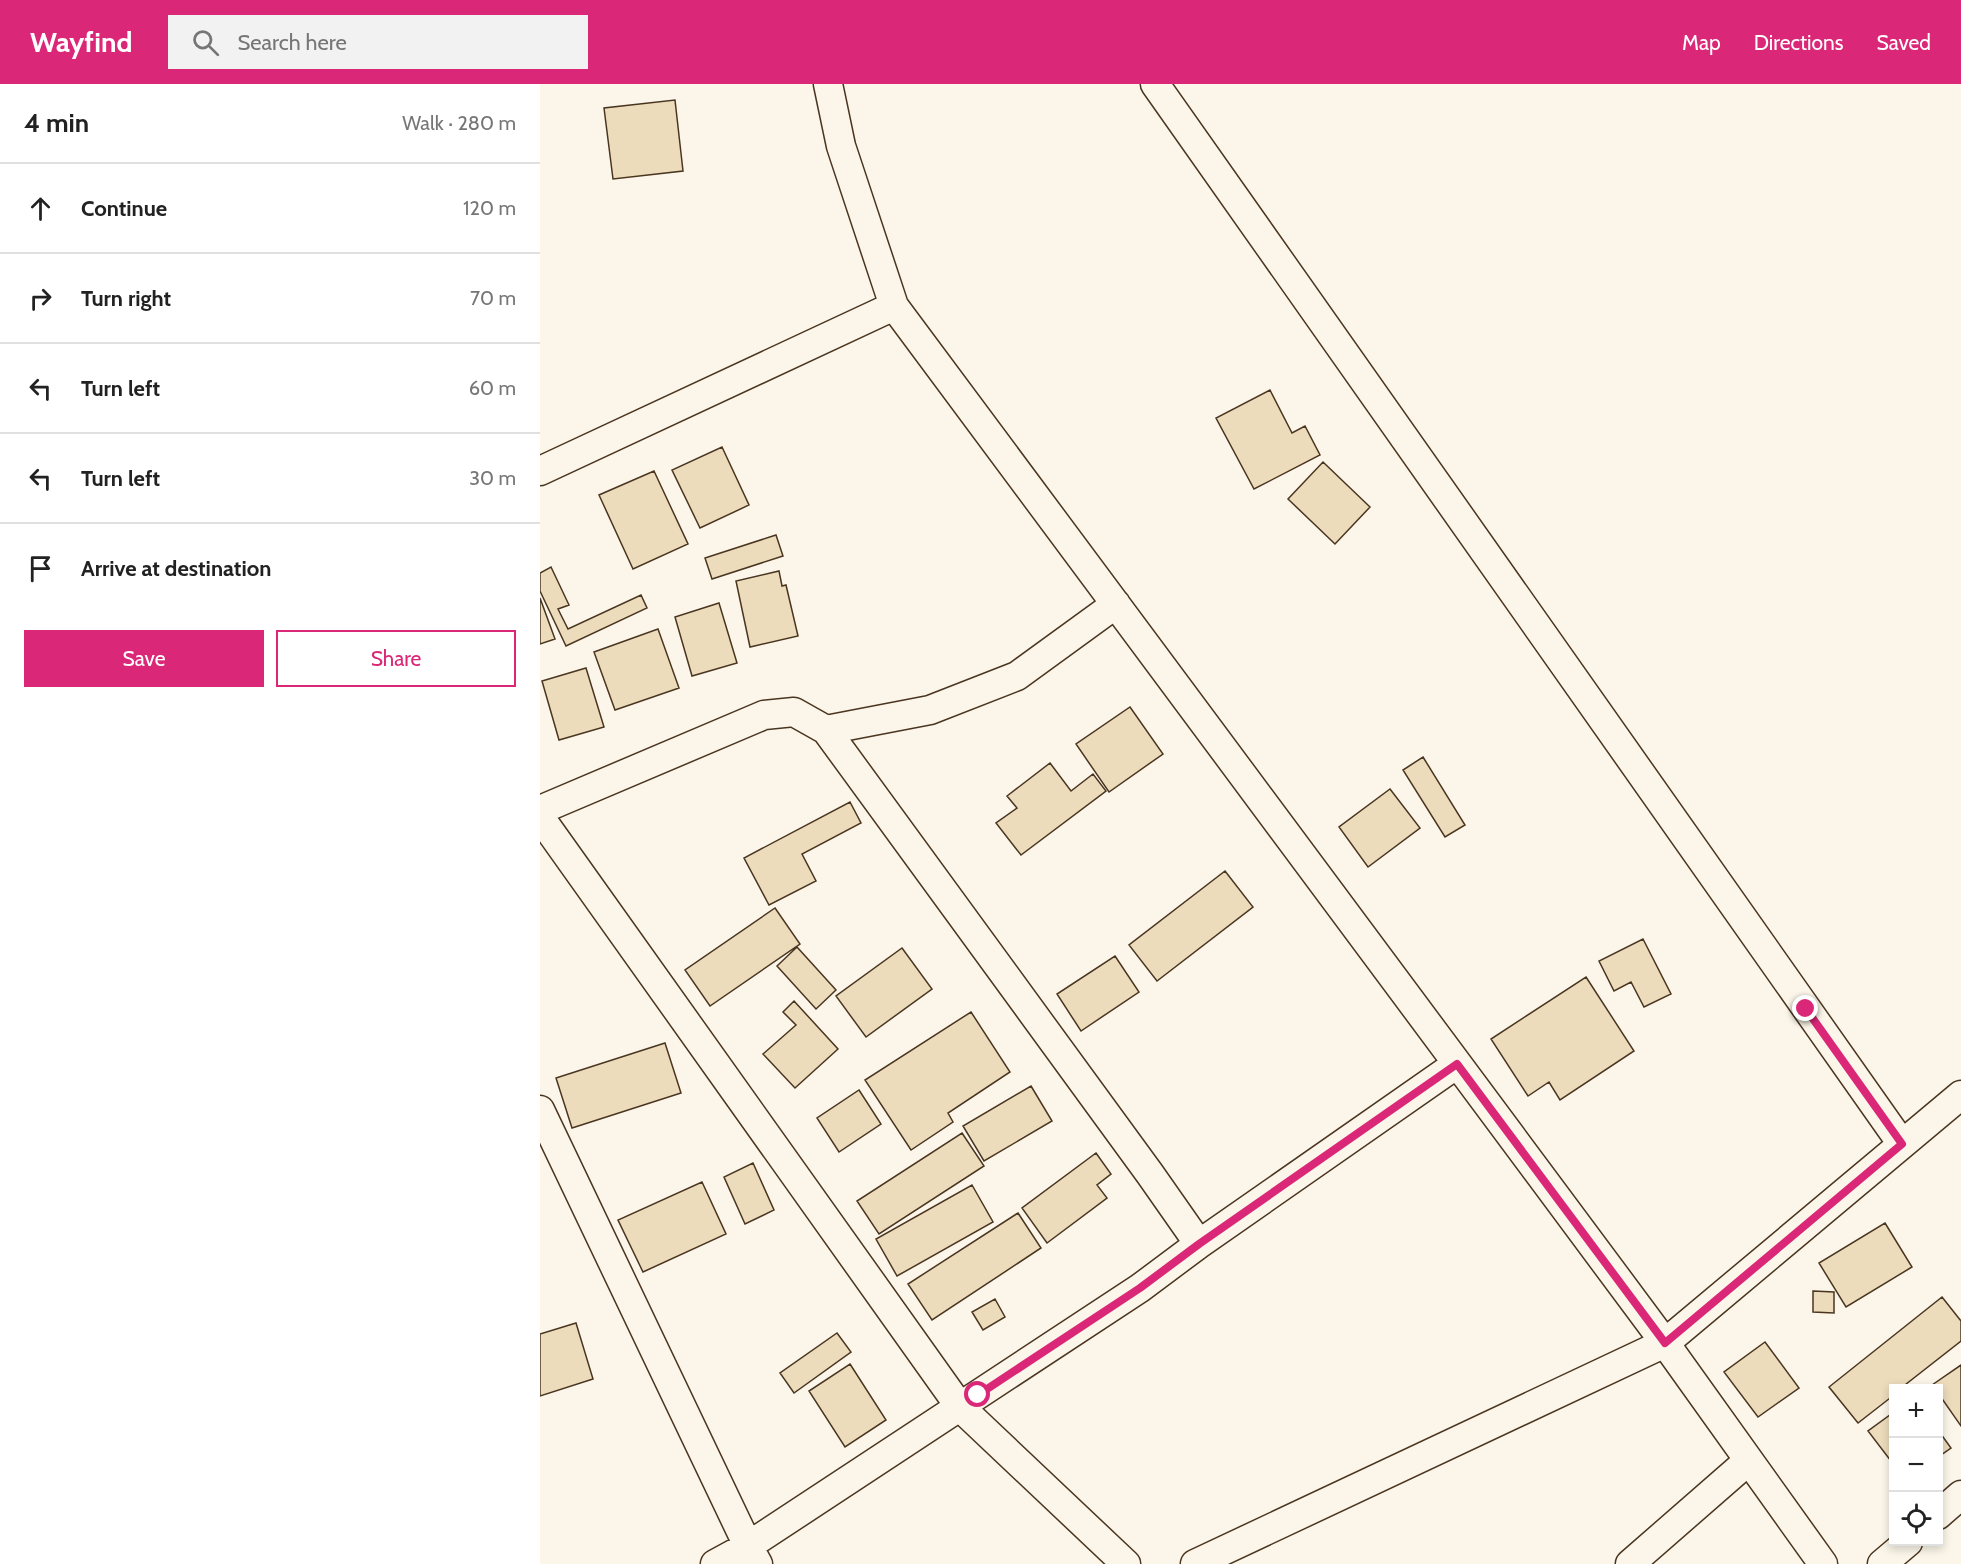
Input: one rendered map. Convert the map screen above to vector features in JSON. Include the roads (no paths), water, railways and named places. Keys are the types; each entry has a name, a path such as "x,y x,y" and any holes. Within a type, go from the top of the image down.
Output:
{"street":[{"path":"828,84 841,146 894,306 1665,1343 1823,1564"},
{"path":"1155,84 1902,1144"},
{"path":"540,471 894,306"},
{"path":"826,730 930,710 1017,676 1116,604"},
{"path":"540,810 764,715 794,712 826,730 1199,1244"},
{"path":"540,817 960,1407 1126,1564"},
{"path":"716,1564 753,1555 960,1407 1140,1288 1199,1244 1457,1064"},
{"path":"1195,1564 1665,1343 1961,1095"},
{"path":"540,1110 753,1555"},
{"path":"1630,1564 1748,1461"},
{"path":"1943,1511 1961,1495"},
{"path":"1882,1564 1903,1546"}]}
